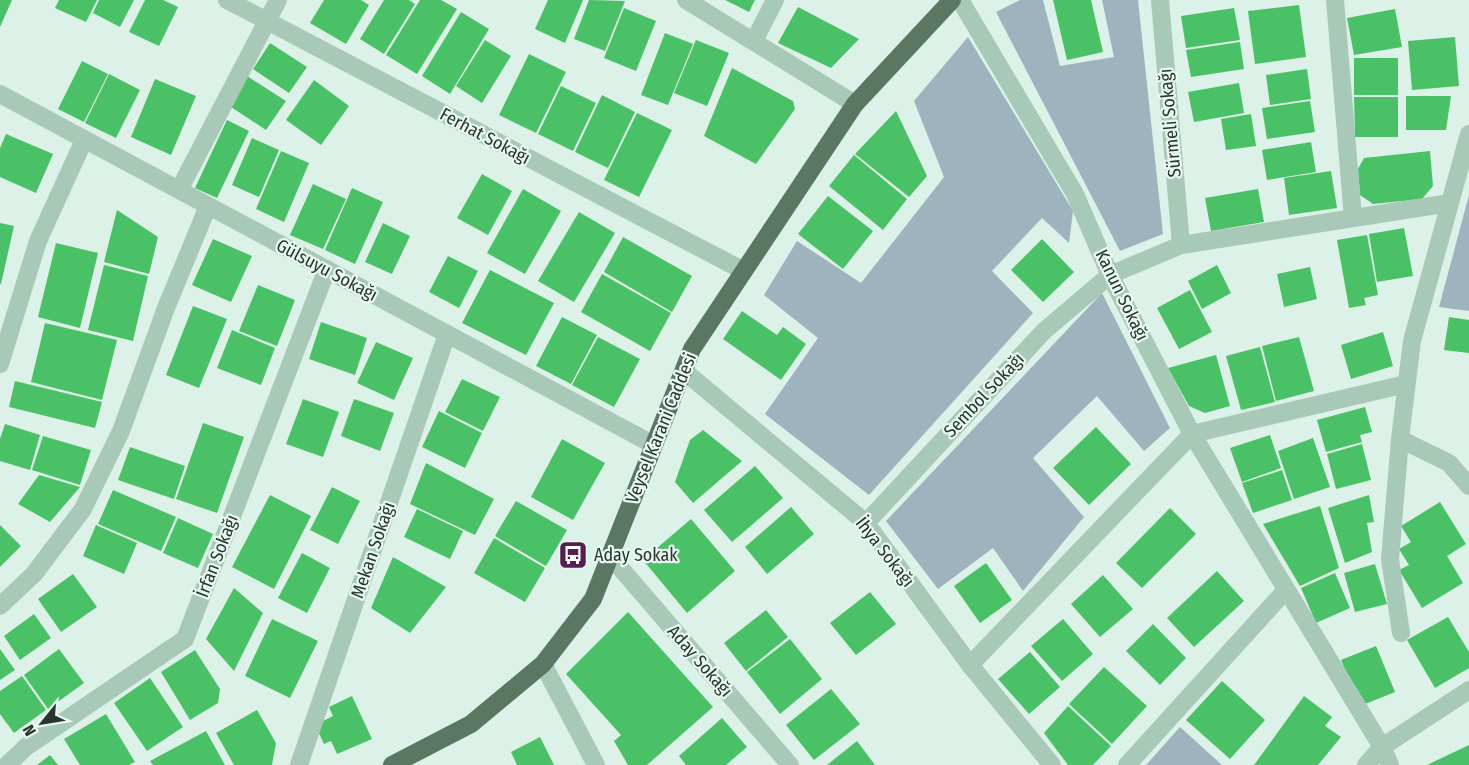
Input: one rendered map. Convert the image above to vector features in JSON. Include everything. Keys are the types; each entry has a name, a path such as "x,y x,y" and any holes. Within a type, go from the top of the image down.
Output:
{"main road":[{"name":"Veysel Karani Caddesi","path":"399,763 471,724 543,664 593,599 692,349 855,104 952,0"}],"street":[{"name":"Ferhat Sokağı","path":"227,0 744,271"},
{"path":"179,190 278,0"},
{"path":"686,0 855,104"},
{"path":"754,42 775,0"},
{"name":"Kanun Sokağı","path":"960,0 1075,194 1110,275 1192,434 1382,747 1390,765"},
{"name":"Sürmeli Sokağı","path":"1160,0 1181,245"},
{"path":"1335,0 1353,218"},
{"name":"Gülsuyu Sokağı","path":"0,94 654,445"},
{"path":"1401,633 1390,558 1406,384 1412,341 1469,134"},
{"path":"0,364 38,241 84,140"},
{"name":"Sembol Sokağı","path":"866,523 1044,331 1110,275 1181,245 1450,203"},
{"path":"0,606 34,574 83,509 121,431 166,308 208,206"},
{"name":"İrfan Sokağı","path":"7,765 26,747 185,639 327,269"},
{"name":"Mekan Sokağı","path":"299,765 447,334"},
{"name":"İhya Sokağı","path":"684,371 866,523 970,665 1052,765"},
{"path":"970,665 1192,434 1406,384"},
{"path":"1400,439 1449,463 1469,486"},
{"name":"Aday Sokağı","path":"610,556 790,765"},
{"path":"1127,765 1286,590"},
{"path":"543,664 596,765"},
{"path":"1366,765 1382,747 1469,690"}],"shaded area":[{"path":"1020,0 1043,0 1060,66 1114,57 1102,0 1138,0 1163,234 1120,251 996,12"},
{"path":"968,37 1073,211 1069,243 1042,218 992,271 1033,313 869,495 765,414 818,338 764,295 797,241 861,283 944,177 914,101"},
{"path":"1469,195 1469,311 1439,307"},
{"path":"1102,293 1170,428 1144,451 1097,396 1033,458 1084,517 1023,591 993,548 938,589 886,521"},
{"path":"1180,727 1222,765 1146,765"}],"building":[{"path":"0,0 12,0 0,27"},
{"path":"59,0 97,0 86,22 55,8"},
{"path":"99,0 134,0 120,27 93,13"},
{"path":"145,0 163,0 178,7 159,46 129,32"},
{"path":"324,0 361,0 369,5 346,44 310,23"},
{"path":"384,0 409,0 415,4 384,54 360,39"},
{"path":"420,0 441,0 457,9 417,74 386,55"},
{"path":"548,0 583,0 565,43 535,29"},
{"path":"589,0 625,1 605,51 574,39"},
{"path":"725,0 755,0 749,12"},
{"path":"1053,0 1091,0 1103,52 1067,60"},
{"path":"1299,5 1306,57 1255,64 1248,11"},
{"path":"798,7 859,39 831,68 778,43"},
{"path":"624,8 656,21 636,71 604,58"},
{"path":"1234,8 1240,40 1186,48 1181,16"},
{"path":"1395,9 1402,47 1354,55 1347,18"},
{"path":"461,12 489,29 450,94 422,76"},
{"path":"665,33 693,44 668,105 641,95"},
{"path":"1455,37 1459,86 1412,90 1408,41"},
{"path":"485,40 511,56 482,103 456,86"},
{"path":"696,40 729,53 707,106 674,93"},
{"path":"1240,42 1244,69 1191,77 1186,50"},
{"path":"270,43 307,67 289,93 253,69"},
{"path":"529,54 566,72 536,133 499,115"},
{"path":"1354,58 1398,58 1398,95 1354,95"},
{"path":"82,61 108,74 84,122 58,109"},
{"path":"732,68 793,101 795,109 756,164 704,136"},
{"path":"1307,69 1311,99 1270,105 1266,75"},
{"path":"109,74 140,90 116,138 85,123"},
{"path":"247,76 286,101 266,130 228,105"},
{"path":"155,79 196,96 171,155 131,137"},
{"path":"314,80 349,106 321,145 286,120"},
{"path":"1239,83 1244,113 1194,122 1188,92"},
{"path":"561,86 596,103 573,151 538,134"},
{"path":"602,95 635,112 608,168 575,152"},
{"path":"1406,96 1451,96 1446,130 1406,130"},
{"path":"1354,97 1398,97 1398,137 1355,137"},
{"path":"1310,101 1315,132 1267,139 1262,108"},
{"path":"896,111 927,176 909,197 855,154"},
{"path":"637,113 672,130 639,197 604,180"},
{"path":"1251,114 1256,146 1226,150 1221,119"},
{"path":"227,120 249,131 217,198 195,188"},
{"path":"6,134 53,154 36,193 0,177 0,148"},
{"path":"252,138 279,150 259,197 232,185"},
{"path":"1311,142 1316,172 1267,180 1262,150"},
{"path":"281,151 309,163 284,222 256,209"},
{"path":"1430,151 1433,186 1422,199 1373,204 1360,195 1358,169 1364,158"},
{"path":"854,155 907,199 883,230 829,186"},
{"path":"1331,171 1337,208 1289,215 1284,178"},
{"path":"482,174 512,191 488,235 457,218"},
{"path":"313,184 346,199 323,249 290,235"},
{"path":"352,188 383,202 355,264 325,250"},
{"path":"523,189 561,211 525,274 487,253"},
{"path":"1258,189 1264,222 1211,231 1205,198"},
{"path":"828,196 873,231 843,269 798,234"},
{"path":"117,210 158,237 149,274 104,262"},
{"path":"579,212 615,233 574,302 538,281"},
{"path":"0,223 14,226 1,284 0,284"},
{"path":"383,223 410,236 392,274 365,262"},
{"path":"1404,228 1413,276 1377,282 1369,234"},
{"path":"1367,235 1378,295 1364,298 1366,305 1349,308 1337,240"},
{"path":"623,237 692,276 672,312 604,272"},
{"path":"213,239 252,256 231,302 192,285"},
{"path":"1042,239 1074,272 1043,302 1011,270"},
{"path":"56,243 98,253 80,328 38,317"},
{"path":"448,256 478,271 459,308 429,292"},
{"path":"104,265 148,276 133,341 88,330"},
{"path":"1217,265 1231,293 1202,309 1188,281"},
{"path":"1310,267 1317,299 1284,307 1277,274"},
{"path":"490,270 554,303 526,355 462,323"},
{"path":"602,274 671,313 650,351 581,312"},
{"path":"258,285 295,300 277,346 239,331"},
{"path":"1190,290 1212,332 1179,349 1157,308"},
{"path":"193,306 227,319 199,388 166,375"},
{"path":"742,311 777,335 783,327 806,344 781,380 723,339"},
{"path":"562,317 597,335 571,384 536,366"},
{"path":"1449,317 1469,320 1469,353 1444,350"},
{"path":"321,322 367,338 355,375 309,359"},
{"path":"45,323 117,340 102,400 31,382"},
{"path":"232,330 275,348 261,385 217,368"},
{"path":"1383,332 1393,366 1351,379 1341,345"},
{"path":"598,337 640,359 614,407 572,385"},
{"path":"1299,337 1314,391 1276,401 1262,346"},
{"path":"376,342 413,358 394,400 357,383"},
{"path":"1260,347 1275,402 1241,410 1226,356"},
{"path":"1216,355 1230,406 1205,413 1189,406 1168,368"},
{"path":"462,379 500,397 483,431 445,412"},
{"path":"15,381 102,402 95,428 9,407"},
{"path":"303,399 339,412 323,457 286,444"},
{"path":"354,399 394,413 380,451 341,436"},
{"path":"1365,407 1372,432 1360,435 1362,442 1326,452 1317,420"},
{"path":"439,411 482,433 465,468 422,447"},
{"path":"203,423 244,437 217,513 176,499"},
{"path":"5,424 40,435 30,470 0,461 0,439"},
{"path":"1096,427 1131,464 1089,505 1053,468"},
{"path":"703,430 742,461 693,503 675,482 690,440"},
{"path":"1270,435 1281,468 1242,482 1230,448"},
{"path":"43,436 91,450 80,485 32,470"},
{"path":"1313,438 1330,487 1294,499 1278,451"},
{"path":"562,439 605,463 573,520 531,497"},
{"path":"1362,444 1371,480 1336,489 1327,454"},
{"path":"130,447 185,466 174,499 118,480"},
{"path":"426,463 494,499 475,535 410,504"},
{"path":"755,466 783,498 732,542 704,510"},
{"path":"1282,470 1292,500 1253,513 1242,483"},
{"path":"39,475 80,487 50,522 18,504"},
{"path":"332,487 360,501 338,544 310,530"},
{"path":"113,490 176,517 161,551 98,524"},
{"path":"270,495 311,516 274,589 232,567"},
{"path":"1369,495 1374,522 1367,523 1372,552 1345,563 1328,508"},
{"path":"516,501 567,530 546,566 495,536"},
{"path":"1440,502 1466,544 1447,556 1463,583 1422,608 1399,570 1409,565 1399,549 1411,542 1401,526"},
{"path":"1320,506 1339,568 1300,586 1263,524"},
{"path":"791,507 814,534 767,574 745,547"},
{"path":"1170,508 1196,534 1142,588 1116,563"},
{"path":"417,509 463,531 450,559 404,537"},
{"path":"178,518 213,534 198,568 163,553"},
{"path":"691,519 735,571 687,613 643,560"},
{"path":"0,525 21,546 0,567"},
{"path":"96,525 137,543 124,574 83,556"},
{"path":"494,538 545,568 525,602 474,573"},
{"path":"302,553 330,568 307,613 278,598"},
{"path":"393,557 446,587 410,633 371,608"},
{"path":"986,563 1012,600 980,623 954,586"},
{"path":"1375,564 1387,604 1355,612 1344,573"},
{"path":"1217,571 1244,601 1194,647 1167,618"},
{"path":"1335,573 1350,608 1316,623 1301,588"},
{"path":"73,574 97,607 61,632 38,599"},
{"path":"1103,575 1133,609 1100,637 1071,604"},
{"path":"234,588 263,613 234,671 206,639"},
{"path":"870,592 896,624 856,655 830,623"},
{"path":"766,610 788,637 746,671 724,643"},
{"path":"628,612 713,707 647,765 628,765 614,741 621,735 566,674"},
{"path":"34,614 51,638 20,660 4,636"},
{"path":"1448,617 1469,652 1469,668 1435,688 1407,640"},
{"path":"272,619 318,641 290,698 245,676"},
{"path":"1063,619 1093,654 1062,681 1031,646"},
{"path":"1153,624 1186,658 1160,685 1126,651"},
{"path":"790,639 822,679 780,714 747,672"},
{"path":"1376,646 1395,692 1360,706 1341,660"},
{"path":"0,649 15,670 0,680"},
{"path":"59,649 84,683 48,709 24,675"},
{"path":"195,650 220,689 218,703 190,720 161,672"},
{"path":"1030,652 1060,687 1029,714 998,679"},
{"path":"1104,667 1147,706 1112,744 1069,704"},
{"path":"22,676 46,710 14,733 0,714 0,691"},
{"path":"150,678 183,727 147,751 114,703"},
{"path":"1222,681 1265,720 1230,759 1186,720"},
{"path":"831,689 860,724 814,760 786,725"},
{"path":"352,696 372,739 337,754 331,741 324,744 315,725 333,716 329,707"},
{"path":"1304,696 1332,717 1325,726 1341,737 1318,765 1254,765"},
{"path":"1068,706 1111,746 1093,765 1068,765 1044,733"},
{"path":"257,710 276,743 272,765 234,765 216,733"},
{"path":"106,714 135,762 129,765 80,765 64,739"},
{"path":"722,718 747,747 726,765 686,765 679,756"},
{"path":"206,731 225,765 153,765 150,761"},
{"path":"540,737 554,765 517,765 511,752"},
{"path":"857,741 875,765 827,765"},
{"path":"1469,745 1469,765 1427,765"},
{"path":"50,755 58,765 37,765"}],"place":[{"name":"Aday Sokak","path":"573,555"}]}
